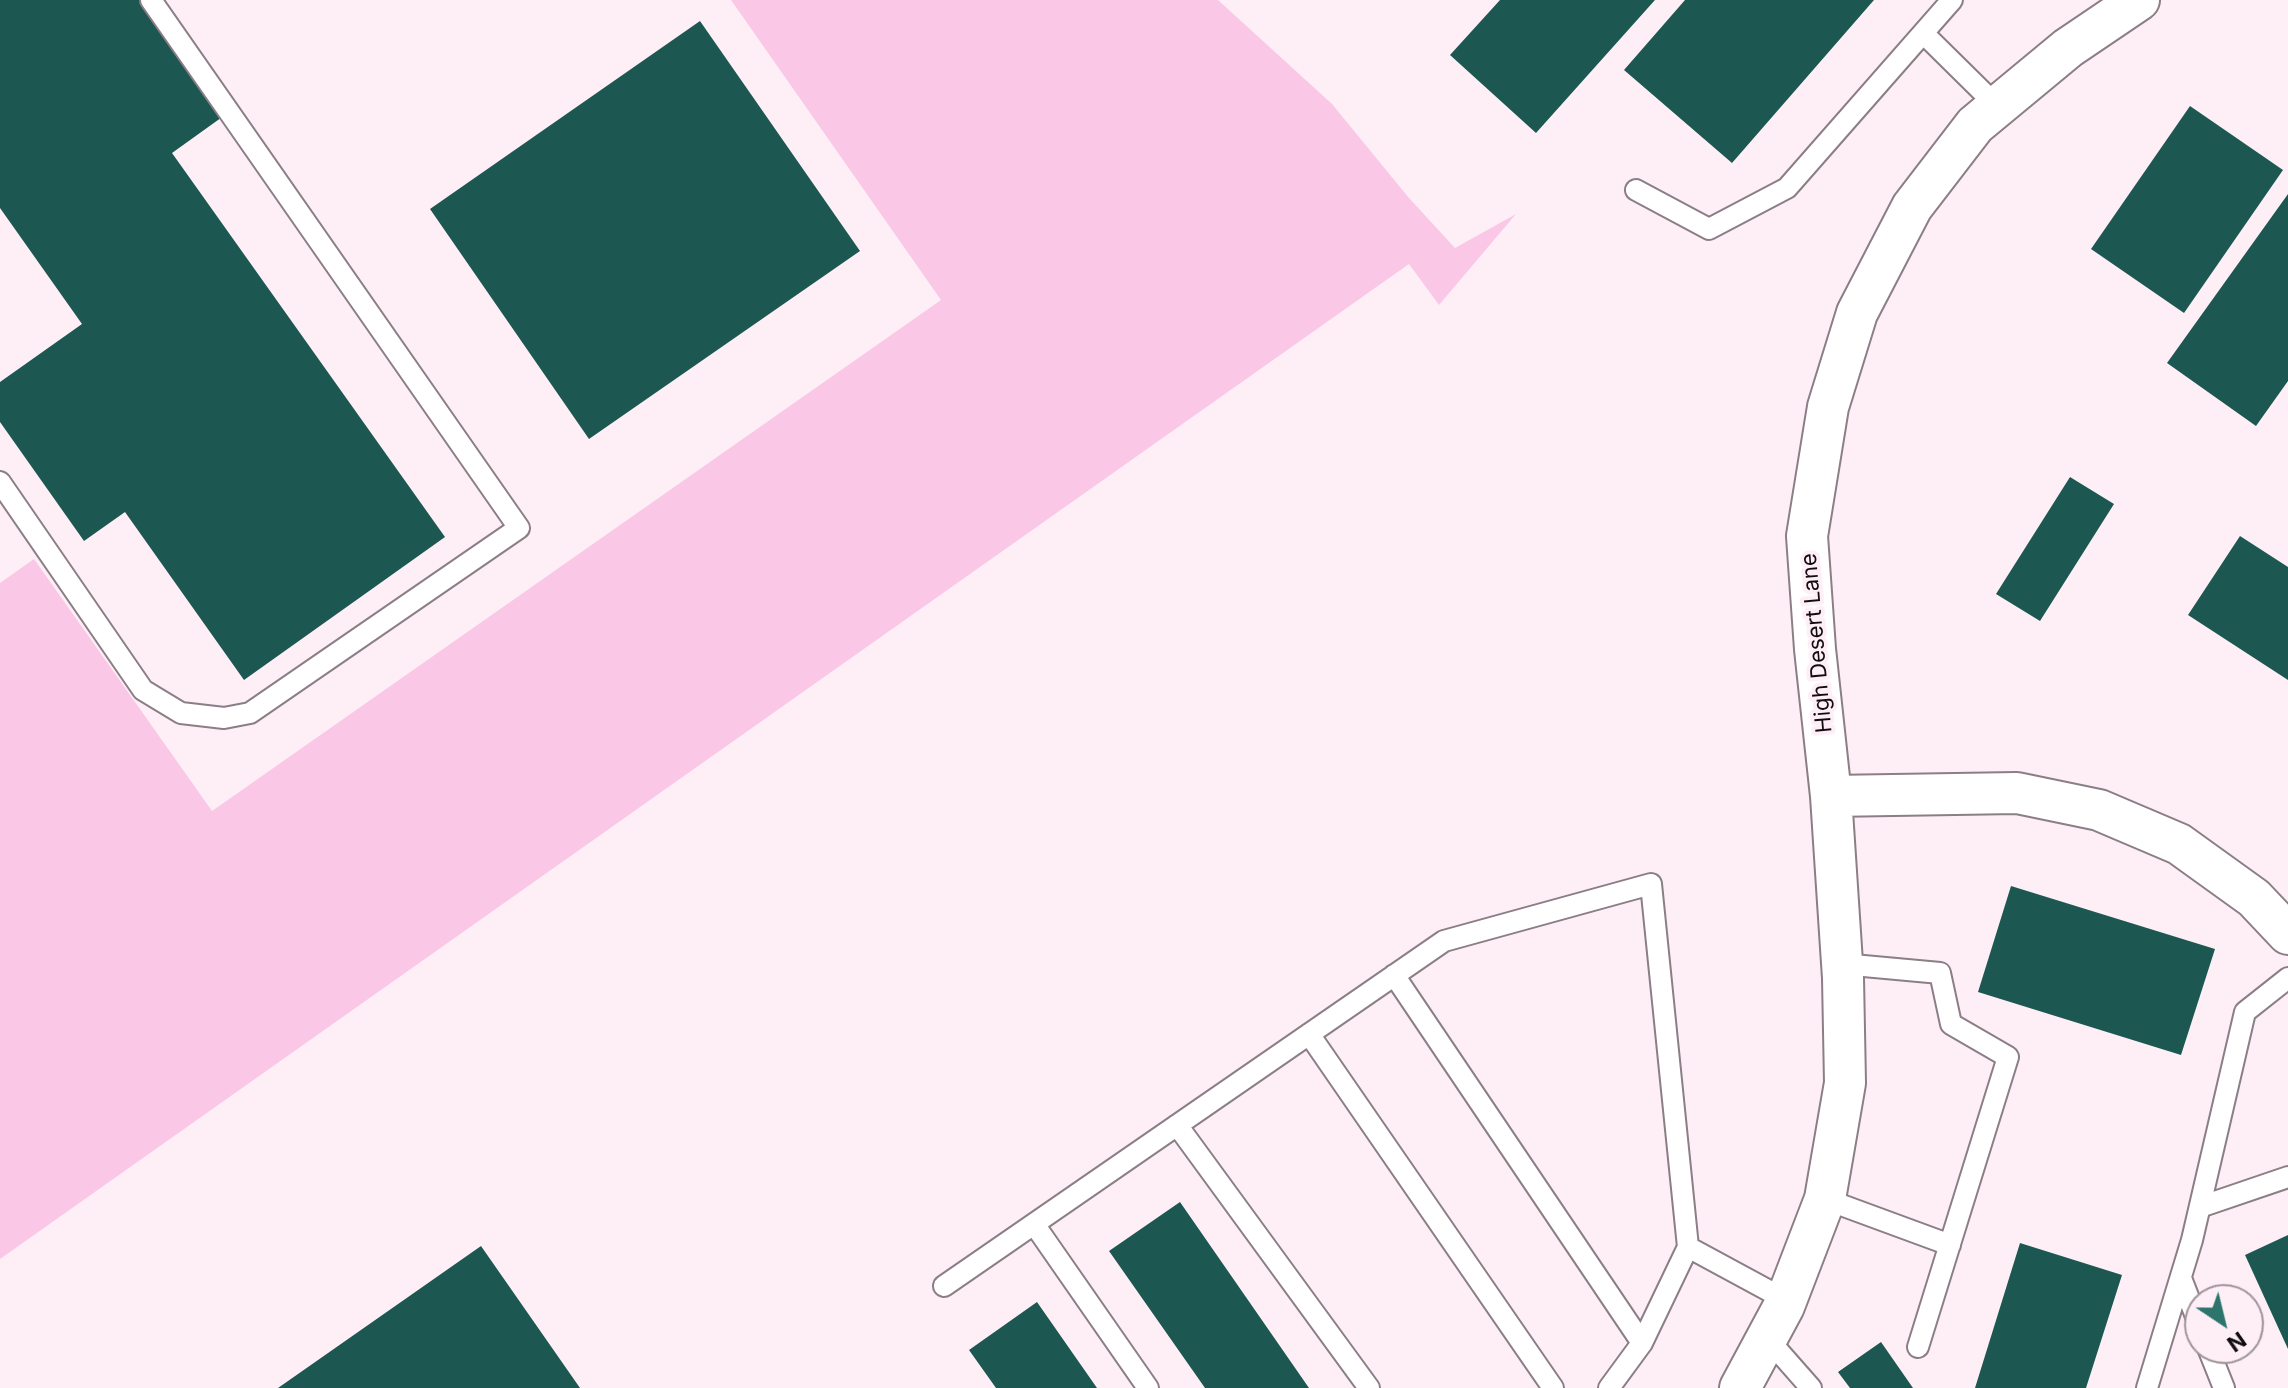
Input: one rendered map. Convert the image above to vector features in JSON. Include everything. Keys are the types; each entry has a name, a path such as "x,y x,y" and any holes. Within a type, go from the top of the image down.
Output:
{"street":[{"name":"High Desert Lane","path":"1740,1388 1786,1300 1825,1199 1845,1083 1842,964 1831,796 1815,649 1807,536 1828,407 1857,313 1912,207 1975,125 2068,48 2139,0"},
{"path":"1831,796 2017,793 2099,810 2179,844 2254,898 2288,934"}],"lane":[{"path":"0,482 143,690 181,713 224,718 250,713 519,528 151,0"},
{"path":"1636,190 1709,229 1787,188 1952,0"},
{"path":"1923,33 1997,106"},
{"path":"944,1286 1444,941 1651,884 1688,1247 1642,1343 1609,1388"},
{"path":"1842,964 1940,973 1951,1024 2008,1057 1918,1347"},
{"path":"1394,975 1642,1343"},
{"path":"2147,1388 2200,1207 2245,1012 2288,978"},
{"path":"1309,1034 1553,1388"},
{"path":"1177,1125 1369,1388"},
{"path":"2200,1207 2288,1177"},
{"path":"1825,1199 1950,1245"},
{"path":"1034,1224 1148,1388"},
{"path":"1688,1247 1786,1300"},
{"path":"2181,1278 2184,1286"},
{"path":"1767,1338 1811,1388"},
{"path":"2214,1364 2224,1388"}],"shaded area":[{"path":"731,0 1218,0 1332,104 1409,198 1455,248 1516,214 1439,305 1409,264 0,1259 0,583 34,559 212,811 941,300"}],"building":[{"path":"0,0 144,0 225,115 172,153 445,537 244,680 125,512 84,541 0,422 0,382 82,324 0,208"},
{"path":"1500,0 1655,0 1536,133 1450,55"},
{"path":"1685,0 1874,0 1732,163 1624,70"},
{"path":"700,21 860,251 589,439 430,209"},
{"path":"2190,106 2283,170 2184,313 2091,249"},
{"path":"2288,194 2288,381 2256,426 2167,363"},
{"path":"2070,477 2114,504 2040,621 1996,594"},
{"path":"2240,536 2288,567 2288,680 2188,615"},
{"path":"2011,886 2215,949 2181,1055 1978,992"},
{"path":"1180,1202 1309,1388 1205,1388 1109,1251"},
{"path":"2288,1235 2288,1349 2264,1297 2264,1284 2258,1284 2245,1255"},
{"path":"2020,1243 2122,1275 2086,1388 1975,1388"},
{"path":"481,1246 580,1388 278,1388"},
{"path":"1037,1302 1097,1388 996,1388 969,1350"},
{"path":"1881,1342 1913,1388 1850,1388 1838,1372"}]}
